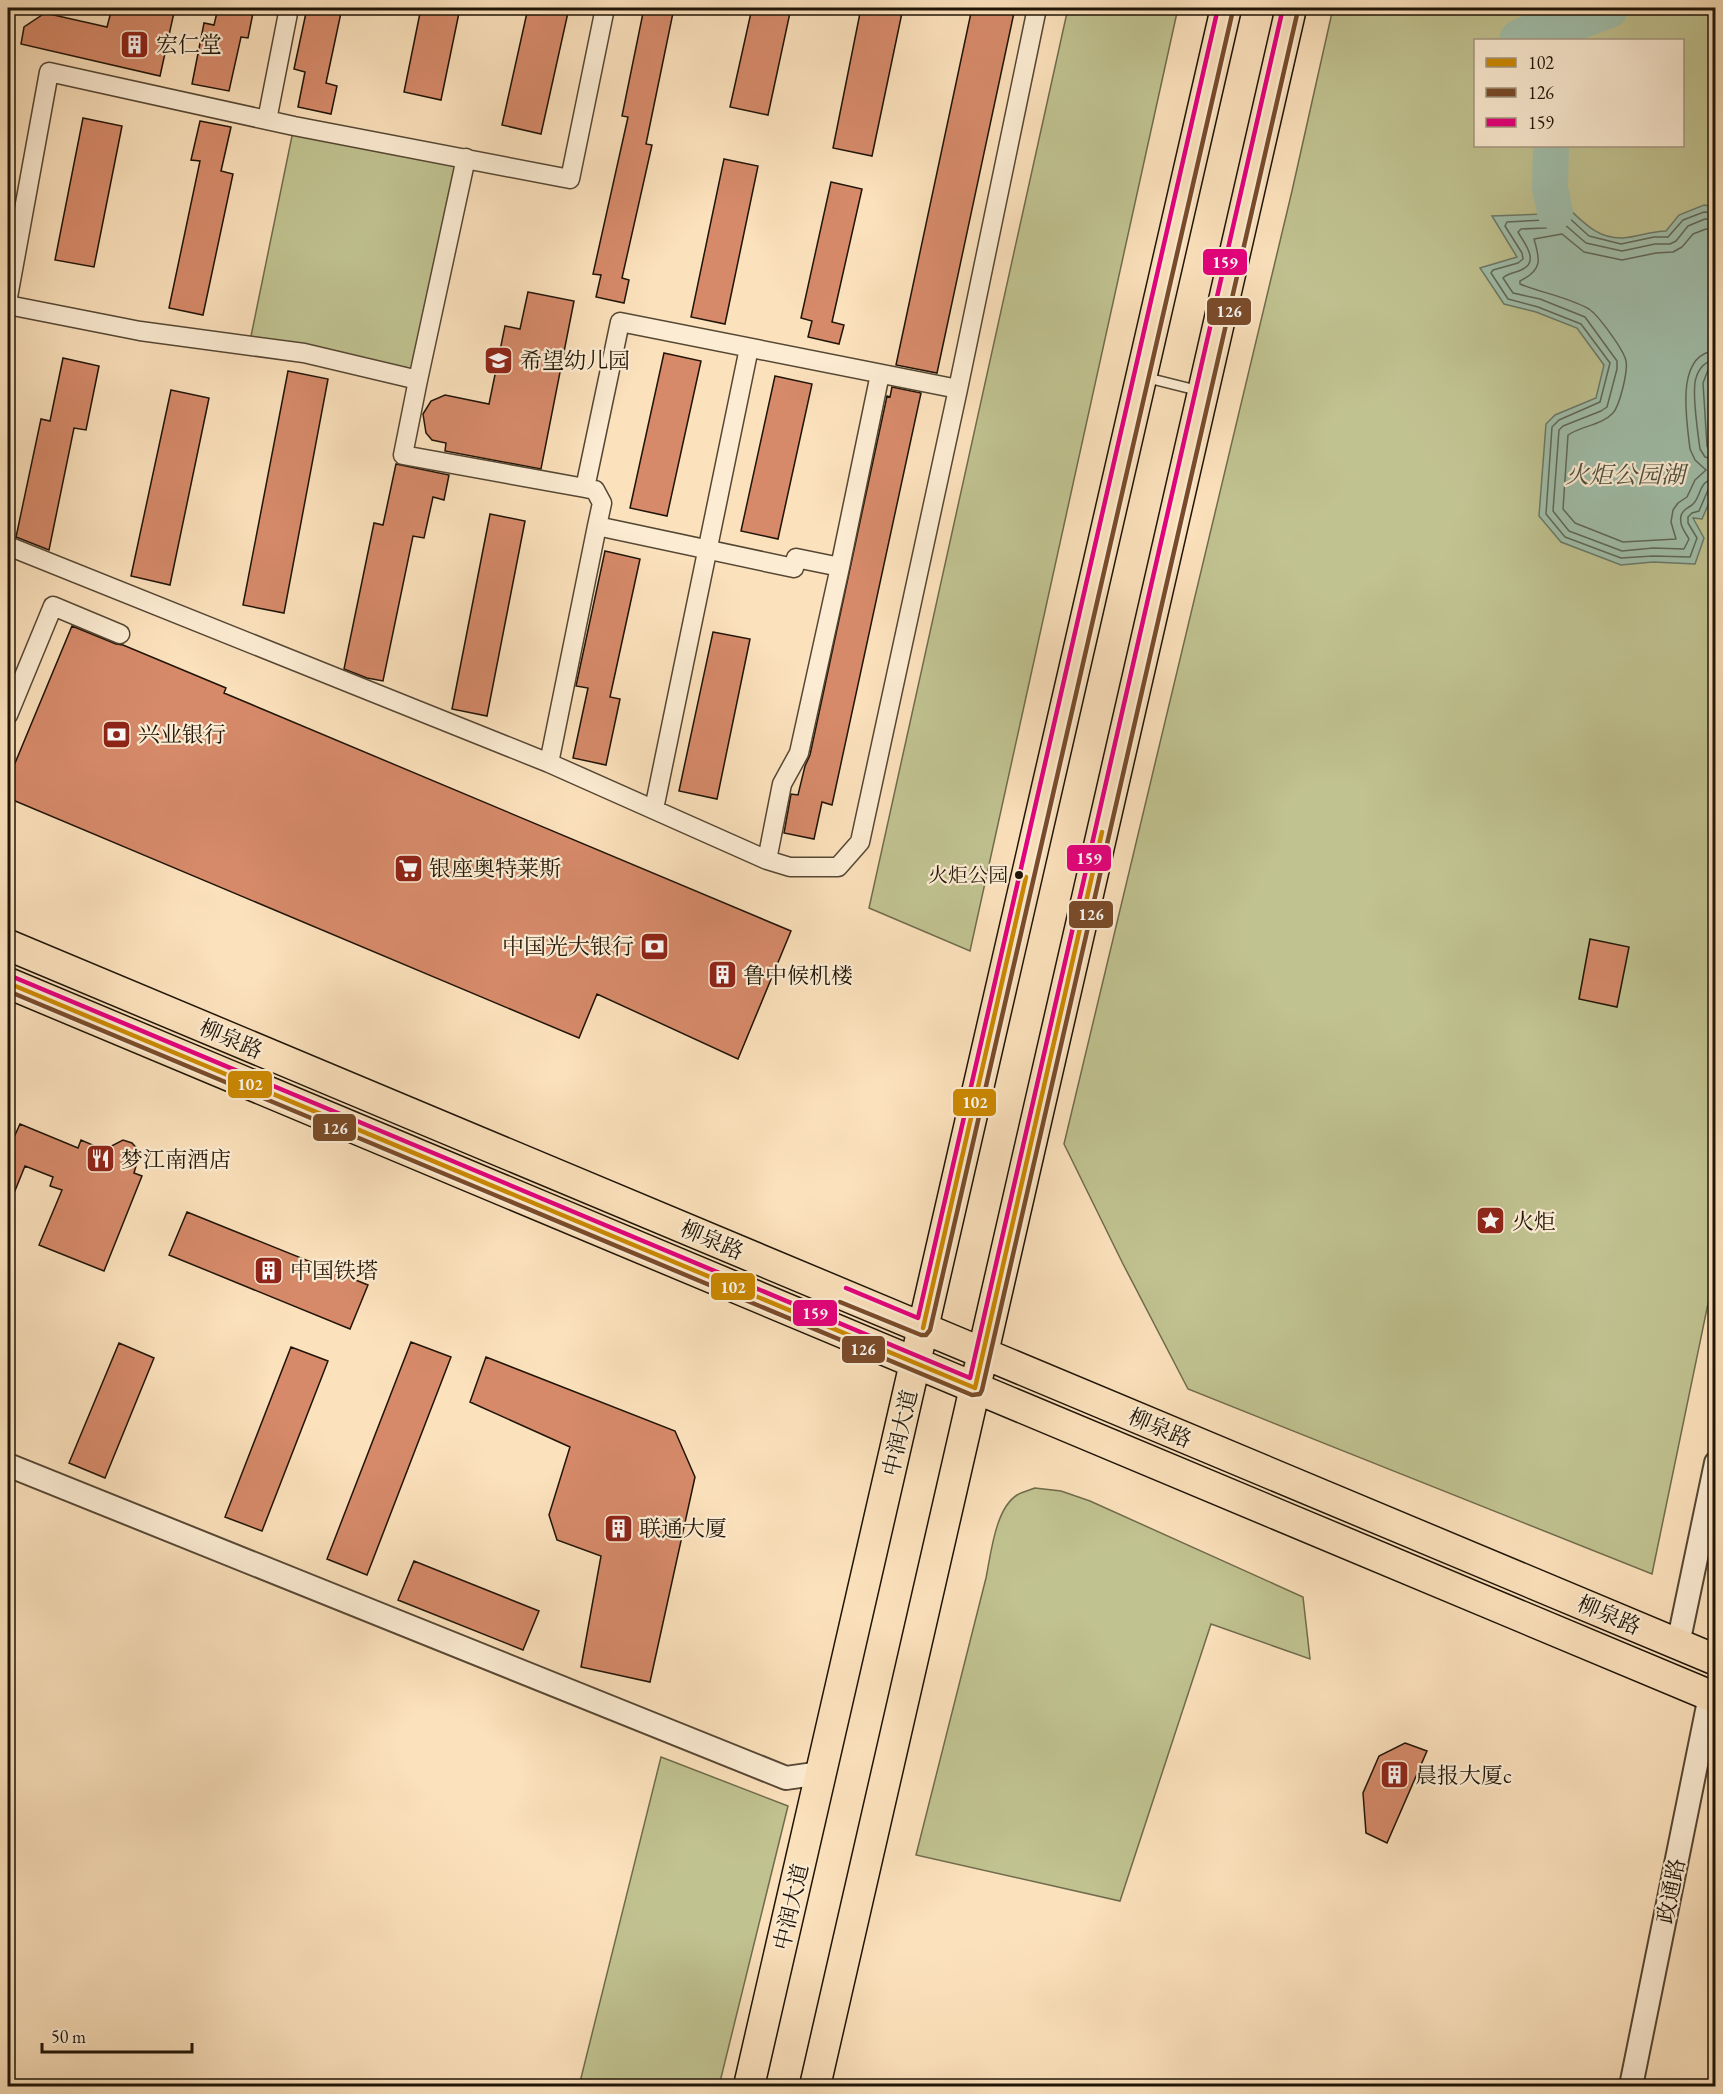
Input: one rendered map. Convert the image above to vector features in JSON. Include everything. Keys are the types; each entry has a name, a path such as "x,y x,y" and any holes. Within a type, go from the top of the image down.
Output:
{"main road":[{"name":"中润大道","path":"749,2086 1226,8"},
{"path":"815,2086 1291,8"},
{"name":"柳泉路","path":"8,945 1716,1660"},
{"name":"柳泉路","path":"8,983 1713,1697"}],"street":[{"path":"267,120 289,8"},
{"path":"8,297 49,72 267,120 570,179 605,8"},
{"path":"8,546 549,763 767,860 790,867 838,867 860,842 958,389 1037,8"},
{"path":"466,159 403,455 595,490 602,503 549,763"},
{"path":"8,305 140,331 304,353 418,380"},
{"path":"585,489 620,322 958,389"},
{"path":"654,809 749,348"},
{"path":"767,860 782,784 799,753 880,374"},
{"path":"597,526 794,568 796,558 840,567"},
{"path":"8,715 53,606 120,634"},
{"path":"1678,1644 1716,1463"},
{"path":"8,1466 786,1778 821,1773"},
{"name":"政通路","path":"1631,2086 1713,1697"}],"lane":[{"path":"1141,377 1203,391"}],"green space":[{"path":"1068,8 1178,8 970,951 869,908"},
{"path":"1333,8 1715,8 1716,1265 1652,1574 1188,1389 1064,1144 1292,191"},
{"path":"294,126 466,158 418,380 249,346"},
{"path":"1035,1488 1061,1491 1090,1501 1303,1597 1310,1659 1211,1624 1120,1901 916,1855 999,1521 1010,1502 1019,1494"},
{"path":"661,1757 788,1806 719,2086 579,2086"}],"water":[{"name":"火炬公园湖","path":"1704,205 1716,207 1716,369 1709,383 1716,487 1702,519 1693,518 1704,538 1695,564 1653,562 1621,565 1561,542 1539,516 1546,424 1555,415 1596,398 1604,365 1577,328 1536,312 1504,304 1480,268 1517,257 1492,216 1544,214 1569,209 1600,233 1614,238 1623,238 1666,231 1679,215"}],"building":[{"path":"112,8 175,8 160,76 21,44 24,27 45,13 107,27"},
{"path":"218,8 254,8 248,38 241,37 229,91 192,84 204,23 214,25"},
{"path":"307,8 342,8 326,83 337,86 331,114 298,107 305,72 294,69"},
{"path":"421,8 460,8 441,100 404,92"},
{"path":"528,8 569,8 541,134 502,125"},
{"path":"644,8 674,8 646,144 652,145 622,278 629,280 624,303 596,297 601,275 593,274 628,117 622,116"},
{"path":"752,8 791,8 768,115 730,107"},
{"path":"861,8 903,8 872,156 833,148"},
{"path":"972,8 1015,8 937,373 896,365"},
{"path":"83,118 122,126 94,267 55,260"},
{"path":"200,121 231,127 221,171 233,174 203,315 169,308 200,161 191,160"},
{"path":"724,159 758,166 725,324 691,317"},
{"path":"831,182 862,189 832,322 844,325 839,344 808,337 812,321 801,318"},
{"path":"528,292 574,301 541,469 445,451 446,443 432,440 426,433 423,414 431,401 445,395 489,404 505,326 520,329"},
{"path":"664,353 701,361 667,516 630,508"},
{"path":"63,358 99,366 86,430 74,428 49,550 16,537 41,419 50,421"},
{"path":"288,371 328,379 284,613 243,605"},
{"path":"775,376 812,384 778,539 741,531"},
{"path":"892,387 921,393 832,805 822,802 814,839 784,833 791,794 798,795 810,755 887,396 890,397"},
{"path":"171,390 209,398 170,585 131,576"},
{"path":"396,464 449,475 444,500 433,497 424,538 413,536 383,681 367,678 344,669 374,523 383,525"},
{"path":"490,514 525,521 487,716 452,709"},
{"path":"605,551 640,559 610,697 620,699 606,765 573,758 588,688 576,686"},
{"path":"72,626 226,688 224,693 791,931 738,1059 597,994 579,1038 8,798 8,780"},
{"path":"713,632 750,639 717,799 679,791"},
{"path":"1590,939 1629,947 1617,1007 1579,999"},
{"path":"20,1124 78,1148 81,1140 104,1150 123,1140 132,1143 140,1152 134,1173 142,1176 104,1271 39,1245 62,1190 50,1186 53,1177 25,1166 8,1208 8,1132 15,1135"},
{"name":"中国铁塔","path":"187,1212 368,1285 350,1329 169,1255"},
{"path":"411,1342 451,1357 367,1575 327,1559"},
{"path":"119,1343 154,1358 105,1478 69,1463"},
{"path":"291,1347 328,1361 262,1531 225,1517"},
{"name":"联通大厦","path":"486,1357 675,1431 695,1477 650,1682 581,1667 601,1556 557,1540 549,1515 570,1447 470,1402"},
{"path":"414,1561 539,1611 523,1650 398,1600"},
{"name":"晨报大厦c","path":"1405,1743 1427,1751 1387,1843 1366,1833 1363,1793 1379,1756"}],"waterway":[{"path":"1518,39 1541,27 1570,25 1610,10 1610,8"},
{"path":"1551,147 1550,188 1555,212"}],"transit line":[{"name":"159","path":"846,1288 918,1318 1218,8"},
{"name":"159","path":"11,976 970,1378 1283,8"},
{"name":"126","path":"840,1302 921,1335 926,1335 930,1330 1233,10"},
{"name":"126","path":"8,991 972,1395 980,1394 1298,10"},
{"name":"102","path":"975,1388 1102,832"},
{"name":"102","path":"923,1328 1026,877"},
{"name":"102","path":"8,983 975,1388"}],"place":[{"name":"宏仁堂","path":"135,44"},
{"name":"希望幼儿园","path":"499,360"},
{"name":"兴业银行","path":"117,734"},
{"name":"银座奥特莱斯","path":"408,868"},
{"name":"火炬公园","path":"1019,875"},
{"name":"中国光大银行","path":"655,946"},
{"name":"鲁中候机楼","path":"722,975"},
{"name":"梦江南酒店","path":"100,1159"},
{"name":"火炬","path":"1491,1221"},
{"name":"中国铁塔","path":"269,1270"},
{"name":"联通大厦","path":"618,1528"},
{"name":"晨报大厦c","path":"1394,1775"}]}
